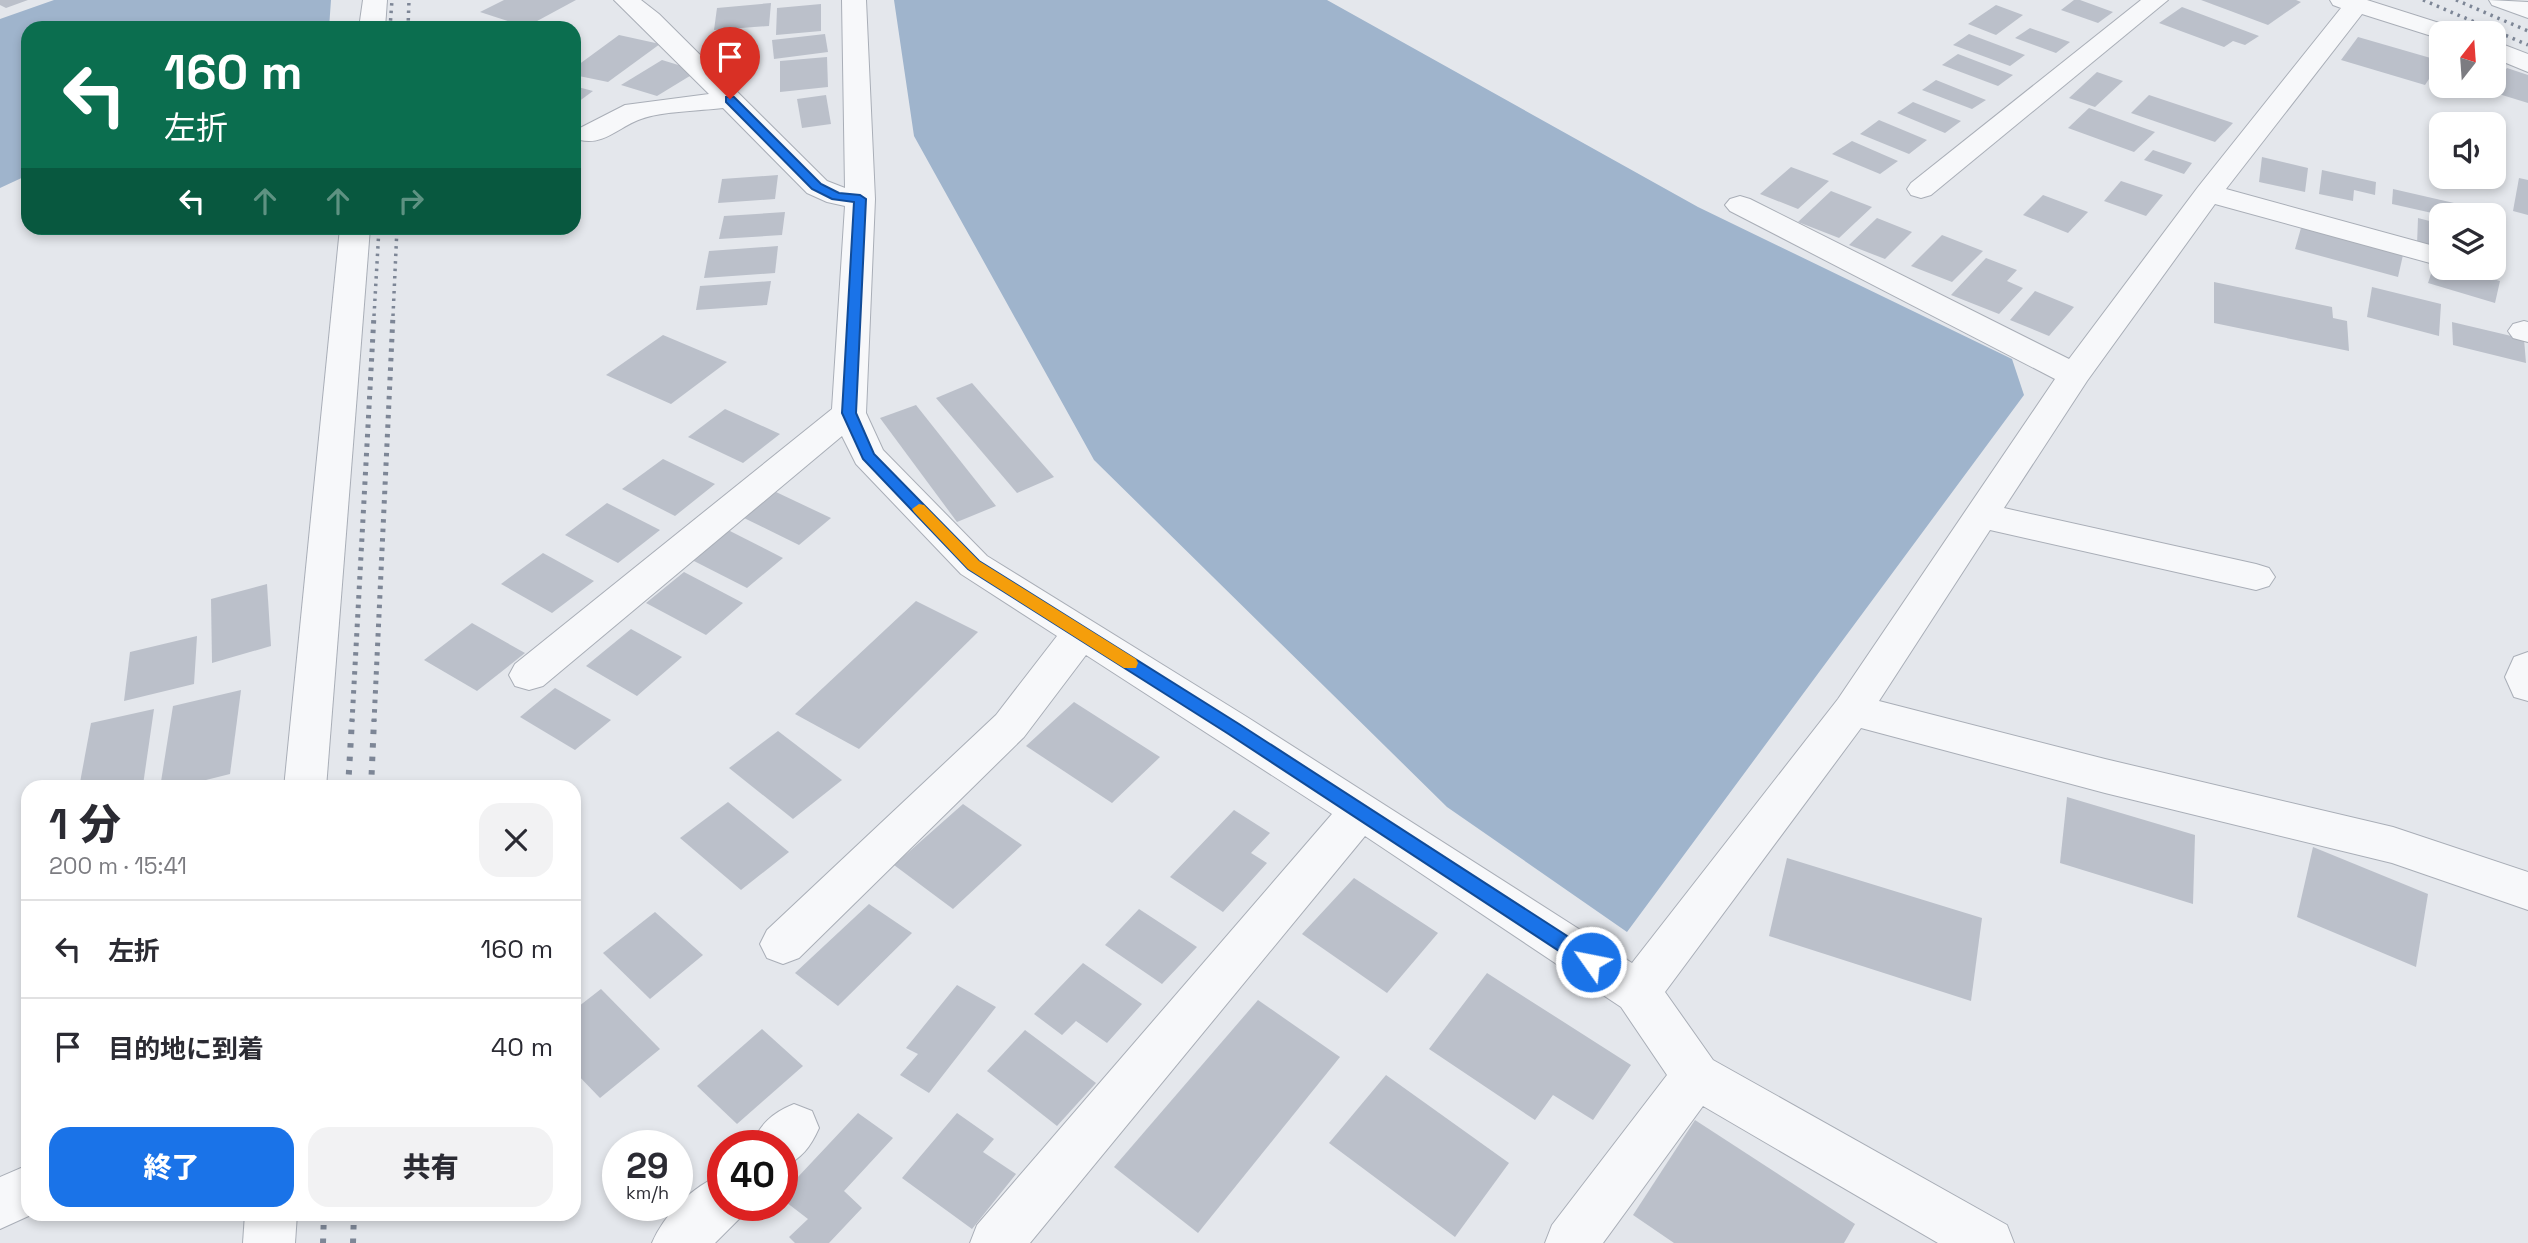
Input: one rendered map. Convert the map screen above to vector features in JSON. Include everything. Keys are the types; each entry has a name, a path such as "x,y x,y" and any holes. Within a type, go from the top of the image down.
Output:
{"street":[{"path":"373,21 375,0"},
{"path":"625,0 650,19 817,187 837,196 860,199"},
{"path":"854,0 860,199 849,413 868,456 974,565 1638,992 1696,1076 1988,1243"},
{"path":"1921,188 2156,0"},
{"path":"2501,0 2528,11"},
{"path":"2359,2 2429,27"},
{"path":"2359,2 2429,24"},
{"path":"1638,992 1852,710 2074,374 2208,193 2359,2"},
{"path":"2506,54 2528,64"},
{"path":"590,134 635,111 730,99"},
{"path":"2208,193 2381,230 2429,252"},
{"path":"1740,205 2074,374"},
{"path":"306,780 354,235"},
{"path":"529,676 849,413"},
{"path":"1982,516 2256,577"},
{"path":"783,944 1010,726 1081,633"},
{"path":"2528,667 2525,677 2528,686"},
{"path":"1852,710 2105,776 2393,845 2528,891"},
{"path":"996,1243 1360,811"},
{"path":"1571,1243 1696,1076"},
{"path":"0,1204 21,1194"},
{"path":"678,1243 707,1215"},
{"path":"269,1243 271,1221"}],"water":[{"path":"54,0 331,0 330,21 21,21 21,178 0,188 0,19"},
{"path":"894,0 1327,0 1698,207 2012,359 2024,395 1627,932 1447,807 1094,460 914,136"}],"building":[{"path":"0,0 28,0 6,8 0,5"},
{"path":"504,0 576,0 537,21 508,21 480,12"},
{"path":"2074,0 2113,12 2098,23 2061,10"},
{"path":"2201,0 2296,0 2301,2 2268,25"},
{"path":"771,3 769,26 714,30 717,8"},
{"path":"821,4 821,31 776,35 777,8"},
{"path":"1996,5 2023,15 1996,35 1968,24"},
{"path":"2182,7 2259,36 2245,45 2233,41 2224,47 2159,23"},
{"path":"2030,28 2070,42 2056,53 2015,38"},
{"path":"825,34 828,52 774,59 772,40"},
{"path":"1969,34 2025,55 2010,66 1953,45"},
{"path":"619,35 660,44 608,82 581,76 581,63"},
{"path":"2358,37 2429,58 2429,79 2425,85 2341,60"},
{"path":"1958,54 2013,75 1998,86 1942,65"},
{"path":"827,57 828,87 780,92 780,61"},
{"path":"662,60 698,71 657,96 621,85"},
{"path":"2506,69 2528,75 2528,103 2506,96"},
{"path":"2097,72 2123,81 2095,107 2069,98"},
{"path":"1936,80 1986,100 1972,109 1922,90"},
{"path":"581,88 593,91 581,100"},
{"path":"826,95 831,124 802,128 797,99"},
{"path":"2149,95 2233,123 2215,142 2131,113"},
{"path":"1913,102 1961,121 1945,133 1897,113"},
{"path":"2089,108 2155,132 2134,152 2068,128"},
{"path":"1879,120 1927,140 1909,154 1860,134"},
{"path":"1852,141 1898,161 1880,174 1832,154"},
{"path":"2153,150 2192,163 2184,174 2144,160"},
{"path":"2262,157 2308,168 2305,192 2259,182"},
{"path":"1791,167 1829,181 1798,209 1760,194"},
{"path":"2322,170 2376,182 2375,195 2354,190 2353,201 2319,194"},
{"path":"778,175 775,199 718,203 722,179"},
{"path":"2519,178 2528,180 2528,215 2513,211"},
{"path":"2121,181 2163,195 2146,216 2104,201"},
{"path":"2393,189 2454,203 2429,203 2429,212 2392,204"},
{"path":"1831,191 1872,207 1839,238 1798,222"},
{"path":"2043,195 2088,212 2068,233 2023,215"},
{"path":"785,212 782,235 719,239 724,216"},
{"path":"1877,218 1912,232 1885,259 1849,245"},
{"path":"2418,218 2429,221 2429,248 2417,245"},
{"path":"2301,228 2403,255 2398,277 2295,249"},
{"path":"1942,235 1983,251 1952,282 1911,266"},
{"path":"778,246 775,273 704,278 709,251"},
{"path":"1986,258 2017,270 2007,281 2023,288 1999,314 1951,295"},
{"path":"2429,280 2500,281 2495,303 2428,283"},
{"path":"771,281 767,305 696,310 700,286"},
{"path":"2214,282 2332,307 2333,318 2347,321 2349,351 2214,323"},
{"path":"2372,287 2441,304 2439,336 2367,317"},
{"path":"2035,291 2074,307 2049,336 2010,320"},
{"path":"2452,322 2524,339 2526,363 2453,345"},
{"path":"663,335 727,362 671,404 606,375"},
{"path":"972,383 1054,477 1017,493 936,398"},
{"path":"916,405 996,506 957,522 880,418"},
{"path":"725,409 780,434 743,463 688,437"},
{"path":"663,459 715,484 675,516 622,489"},
{"path":"776,492 831,518 799,545 744,518"},
{"path":"607,503 660,530 618,563 565,535"},
{"path":"728,530 783,558 747,588 692,560"},
{"path":"543,553 594,581 552,613 501,584"},
{"path":"684,572 743,603 706,635 646,603"},
{"path":"267,584 271,646 212,663 211,599"},
{"path":"916,601 978,632 859,749 795,714"},
{"path":"472,623 525,653 477,691 424,660"},
{"path":"631,629 682,657 637,696 586,666"},
{"path":"197,636 194,684 124,701 130,652"},
{"path":"555,688 611,720 575,750 520,717"},
{"path":"241,690 230,774 206,780 161,780 173,706"},
{"path":"1074,702 1160,757 1112,803 1026,746"},
{"path":"154,709 144,780 80,780 91,723"},
{"path":"778,731 842,780 793,819 729,768"},
{"path":"2067,797 2195,835 2193,904 2060,863"},
{"path":"728,802 789,852 741,890 680,838"},
{"path":"963,804 1022,845 953,909 894,865"},
{"path":"1234,810 1270,833 1251,853 1267,863 1223,912 1170,877"},
{"path":"2313,847 2428,894 2416,967 2297,917"},
{"path":"1787,858 1982,918 1971,1001 1769,936"},
{"path":"1354,878 1438,933 1387,993 1302,934"},
{"path":"869,904 912,933 838,1006 795,973"},
{"path":"1139,909 1197,947 1162,984 1105,945"},
{"path":"655,912 703,955 650,999 603,953"},
{"path":"1083,963 1142,1004 1107,1043 1076,1021 1062,1035 1034,1014"},
{"path":"1487,973 1631,1065 1593,1120 1553,1095 1535,1120 1429,1049"},
{"path":"957,985 996,1007 929,1093 900,1075 918,1054 906,1048"},
{"path":"601,989 660,1049 600,1098 581,1078 581,1005"},
{"path":"1258,1000 1340,1057 1198,1233 1114,1167"},
{"path":"762,1029 803,1066 737,1124 697,1086"},
{"path":"1025,1030 1096,1083 1057,1126 987,1071"},
{"path":"1386,1075 1509,1163 1455,1237 1329,1143"},
{"path":"858,1113 893,1138 844,1191 862,1208 829,1243 795,1243 789,1237 808,1219 798,1211 798,1177"},
{"path":"957,1113 994,1139 983,1152 1016,1174 972,1229 902,1178"},
{"path":"1695,1120 1855,1224 1844,1243 1674,1243 1633,1215"}],"railway":[{"path":"390,21 392,0"},
{"path":"408,21 409,0"},
{"path":"2423,0 2528,45"},
{"path":"2456,0 2528,31"},
{"path":"374,316 379,235"},
{"path":"393,316 397,235"},
{"path":"352,722 374,315"},
{"path":"374,722 393,315"},
{"path":"348,780 352,720"},
{"path":"371,780 374,720"},
{"path":"323,1243 324,1221"},
{"path":"353,1243 354,1221"}],"slow traffic":[{"path":"919,509 974,565 1130,663"}],"route":[{"path":"730,99 817,187 837,196 860,199 849,413 868,456 974,565 1233,728 1591,962"}]}
